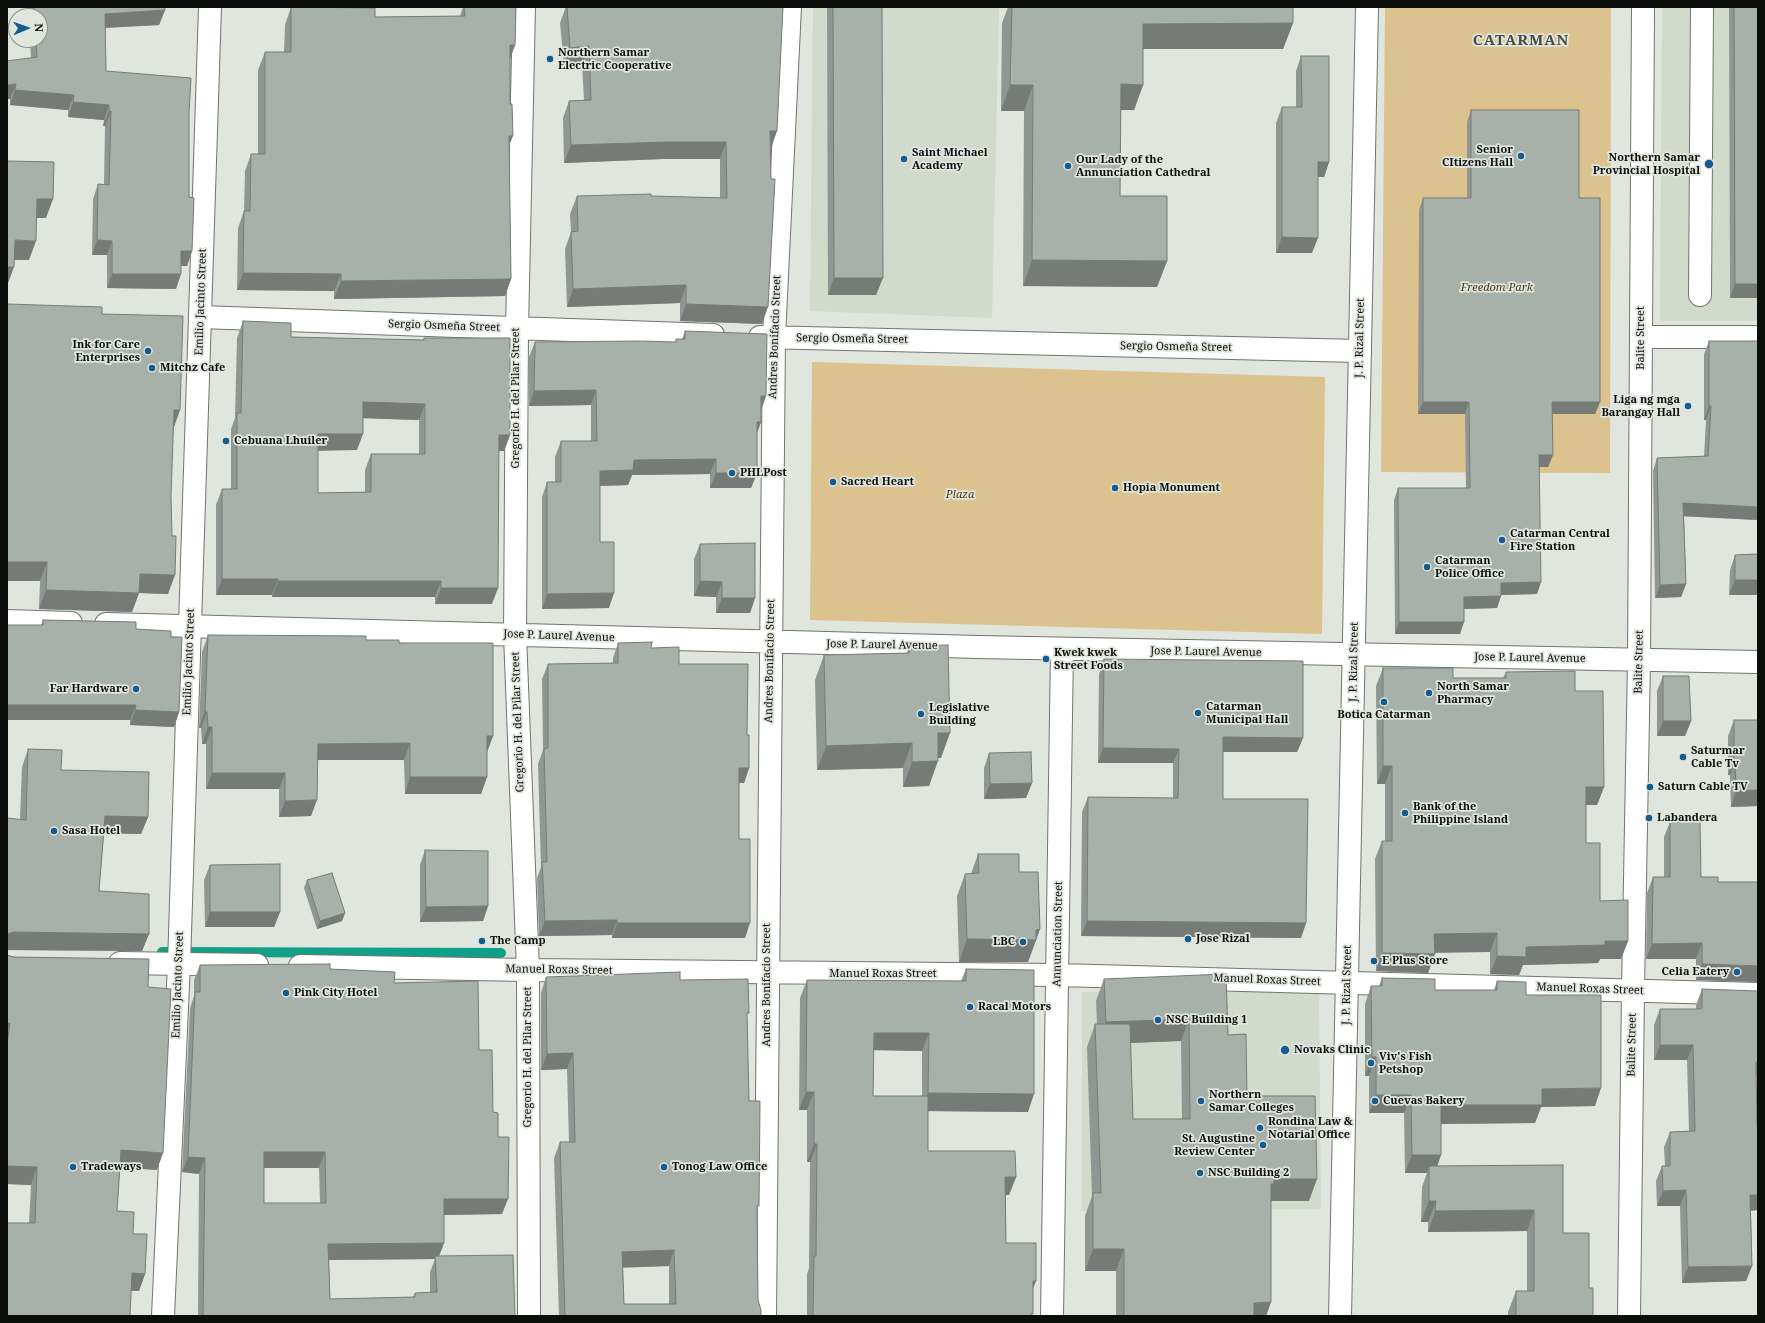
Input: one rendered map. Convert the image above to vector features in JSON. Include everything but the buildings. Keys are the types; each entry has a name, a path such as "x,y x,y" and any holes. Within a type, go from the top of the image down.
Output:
{"street":[{"name":"Emilio Jacinto Street","path":"163,1316 179,964 210,7"},
{"name":"Gregorio H. del Pilar Street","path":"524,7 517,329 515,635 528,970 529,1316"},
{"name":"Andres Bonifacio Street","path":"765,1316 774,337 790,7"},
{"name":"J. P. Rizal Street","path":"1340,1316 1368,7"},
{"name":"Balite Street","path":"1629,1316 1639,660 1643,7"},
{"path":"1700,295 1702,7"},
{"name":"Sergio Osmeña Street","path":"200,317 739,336 1360,351"},
{"path":"1641,337 1758,337"},
{"name":"Jose P. Laurel Avenue","path":"7,621 771,642 1758,662"},
{"name":"Annunciation Street","path":"1052,1316 1062,648"},
{"name":"Manuel Roxas Street","path":"101,963 767,973 1058,975 1758,994"}],"shaded area":[{"name":"Saint Michael Academy","path":"813,7 999,7 992,318 810,311"},
{"name":"Northern Samar Provincial Hospital","path":"1662,7 1758,7 1758,321 1660,321"},
{"name":"Northern Samar Colleges","path":"1082,992 1319,992 1321,1209 1082,1211"}],"green space":[{"name":"Freedom Park","path":"1385,7 1611,7 1610,473 1381,472"},
{"name":"Plaza","path":"812,362 1325,377 1322,634 810,620"}],"waterway":[{"path":"162,952 501,953"}],"place":[{"name":"Northern Samar Electric Cooperative","path":"550,59"},
{"name":"Senior CItizens Hall","path":"1521,156"},
{"name":"Saint Michael Academy","path":"904,159"},
{"name":"Northern Samar Provincial Hospital","path":"1709,164"},
{"name":"Our Lady of the Annunciation Cathedral","path":"1068,166"},
{"name":"Ink for Care Enterprises","path":"148,351"},
{"name":"Mitchz Cafe","path":"152,368"},
{"name":"Liga ng mga Barangay Hall","path":"1688,406"},
{"name":"Cebuana Lhuiler","path":"226,441"},
{"name":"PHLPost","path":"732,473"},
{"name":"Sacred Heart","path":"833,482"},
{"name":"Hopia Monument","path":"1115,488"},
{"name":"Catarman Central Fire Station","path":"1502,540"},
{"name":"Catarman Police Office","path":"1427,567"},
{"name":"Kwek kwek Street Foods","path":"1046,659"},
{"name":"Far Hardware","path":"136,689"},
{"name":"North Samar Pharmacy","path":"1429,693"},
{"name":"Botica Catarman","path":"1384,702"},
{"name":"Catarman Municipal Hall","path":"1198,713"},
{"name":"Legislative Building","path":"921,714"},
{"name":"Saturmar Cable Tv","path":"1683,757"},
{"name":"Saturn Cable TV","path":"1650,787"},
{"name":"Bank of the Philippine Island","path":"1405,813"},
{"name":"Labandera","path":"1649,818"},
{"name":"Sasa Hotel","path":"54,831"},
{"name":"Jose Rizal","path":"1188,939"},
{"name":"The Camp","path":"482,941"},
{"name":"LBC","path":"1023,942"},
{"name":"E Plus Store","path":"1374,961"},
{"name":"Celia Eatery","path":"1737,972"},
{"name":"Pink City Hotel","path":"286,993"},
{"name":"Racal Motors","path":"970,1007"},
{"name":"NSC Building 1","path":"1158,1020"},
{"name":"Novaks Clinic","path":"1285,1050"},
{"name":"Viv's Fish Petshop","path":"1371,1063"},
{"name":"Northern Samar Colleges","path":"1201,1101"},
{"name":"Cuevas Bakery","path":"1375,1101"},
{"name":"Rondina Law & Notarial Office","path":"1260,1128"},
{"name":"St. Augustine Review Center","path":"1263,1145"},
{"name":"Tradeways","path":"73,1167"},
{"name":"Tonog Law Office","path":"664,1167"},
{"name":"NSC Building 2","path":"1200,1173"}],"district":[{"name":"CATARMAN","path":"1521,41"}]}
